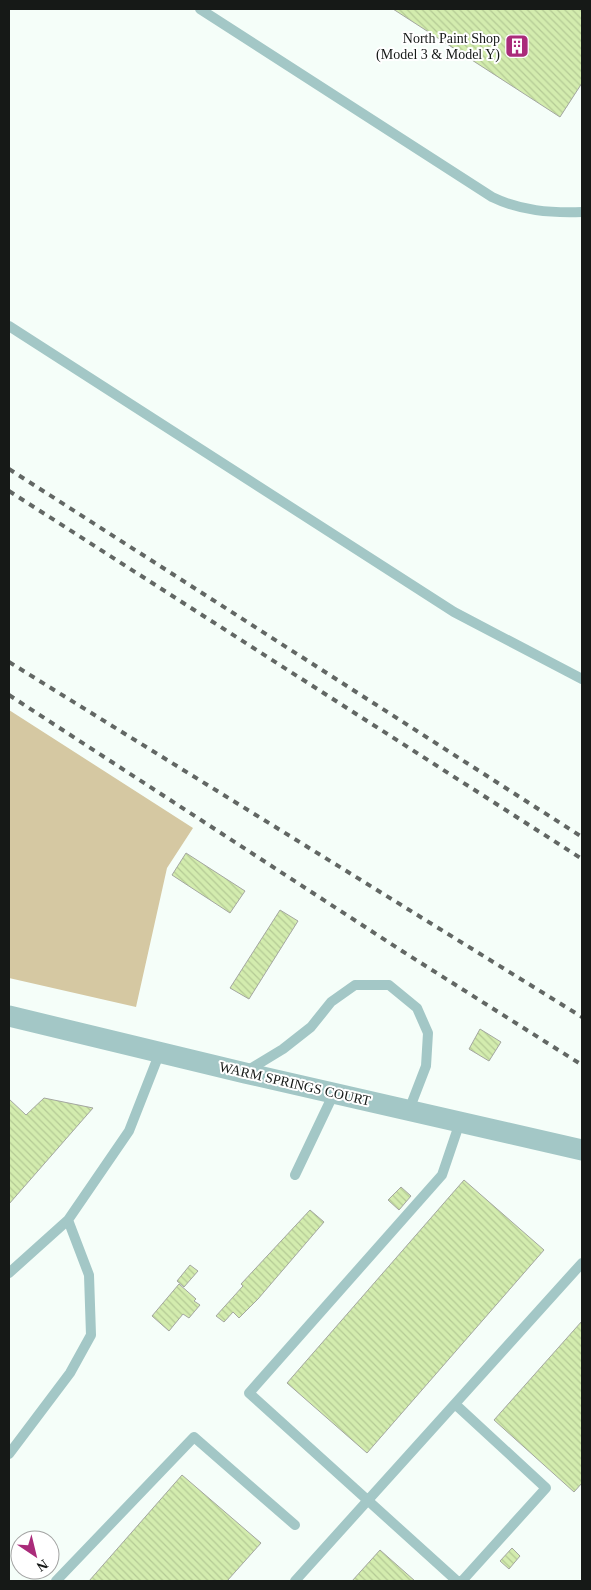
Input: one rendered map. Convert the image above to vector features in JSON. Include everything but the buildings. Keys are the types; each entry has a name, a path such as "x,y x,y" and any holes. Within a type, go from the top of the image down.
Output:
{"street":[{"name":"WARM SPRINGS COURT","path":"9,1016 244,1073 582,1150"}],"lane":[{"path":"200,9 492,197 517,208 544,212 582,212"},
{"path":"9,326 454,612 582,679"},
{"path":"244,1073 311,1027 331,1002 355,985 389,986 417,1008 428,1033 426,1066 409,1110"},
{"path":"9,1273 68,1220 129,1131 160,1052"},
{"path":"295,1175 334,1093"},
{"path":"457,1581 366,1502 248,1393 442,1175 460,1122"},
{"path":"9,1454 70,1373 91,1335 89,1276 68,1220"},
{"path":"295,1581 582,1263"},
{"path":"455,1404 546,1488 462,1581"},
{"path":"56,1581 194,1437 295,1524"}],"shaded area":[{"path":"9,710 193,828 167,868 136,1007 9,978"}],"railway":[{"path":"9,469 582,837"},
{"path":"9,491 582,859"},
{"path":"9,662 582,1017"},
{"path":"9,695 402,951 582,1065"}],"place":[{"name":"North Paint Shop (Model 3 & Model Y)","path":"517,46"}]}
